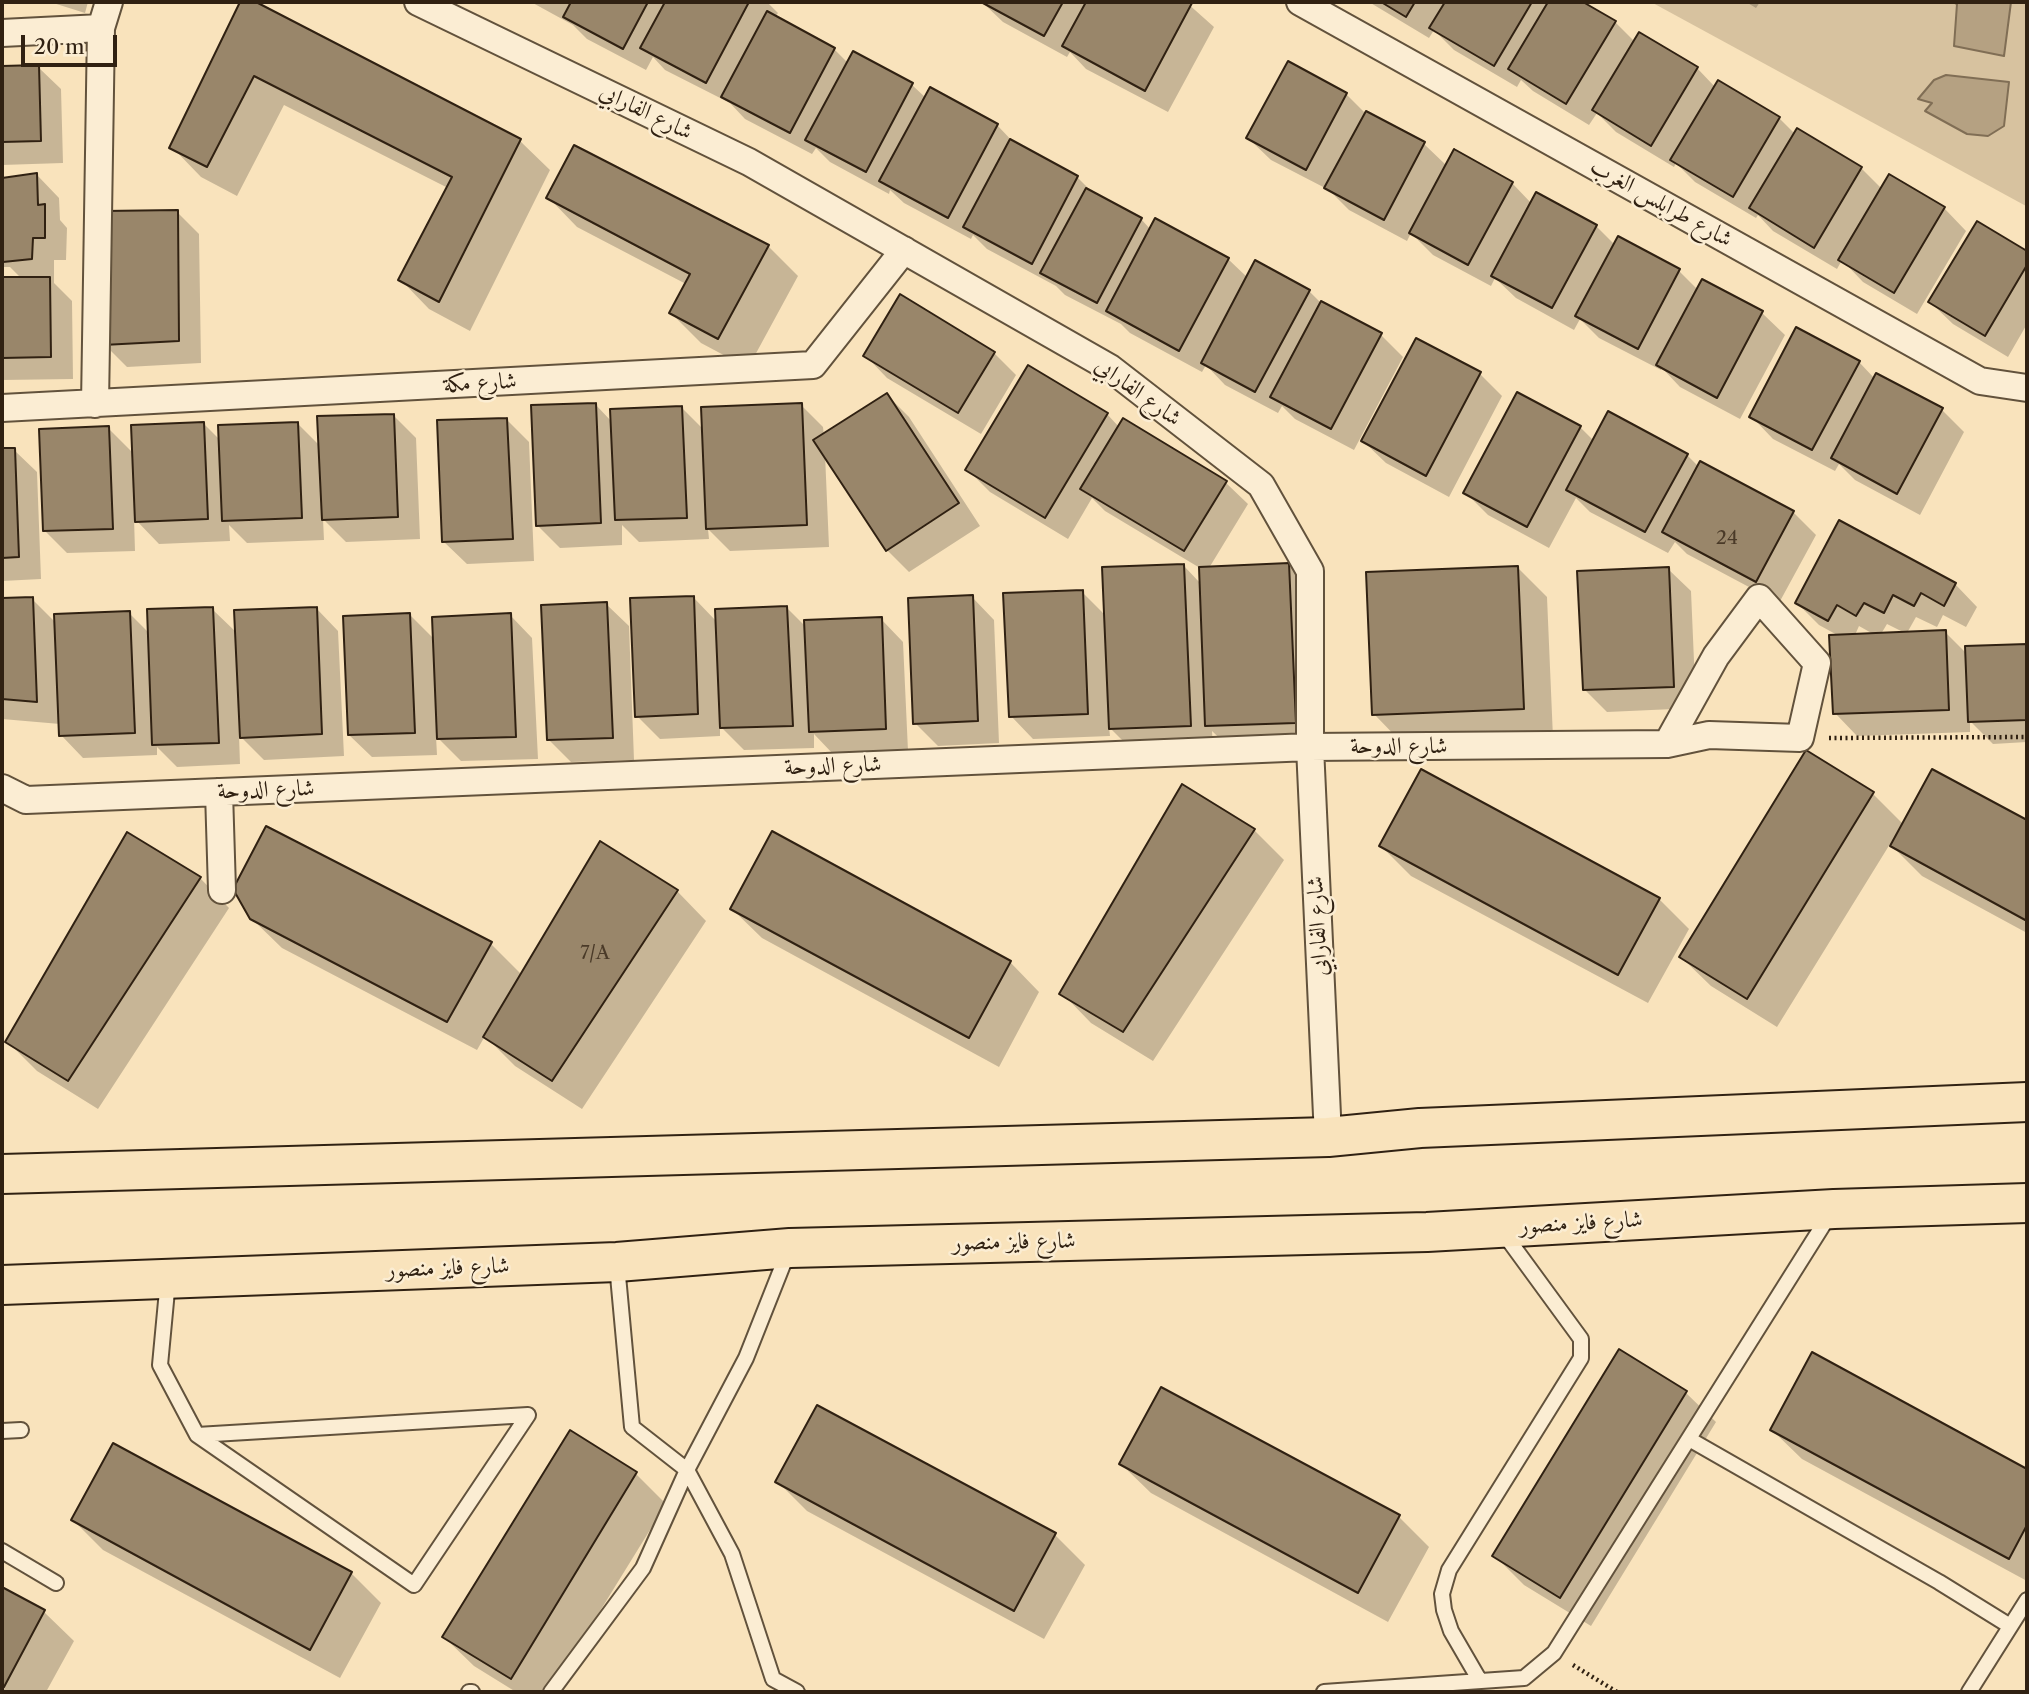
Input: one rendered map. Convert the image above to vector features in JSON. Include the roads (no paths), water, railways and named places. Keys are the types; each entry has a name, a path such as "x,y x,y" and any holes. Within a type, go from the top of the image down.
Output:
{"highway":[{"path":"2,1174 1328,1137 1420,1128 2027,1102"},
{"name":"شارع فايز منصور","path":"2,1284 617,1262 790,1248 1413,1232 1834,1209 2027,1203"}],"street":[{"path":"95,404 101,29 109,2"},
{"name":"شارع الفارابي","path":"418,2 749,162 1110,368 1261,485 1310,571 1310,747 1328,1137"},
{"name":"شارع طرابلس الغرب","path":"1300,2 1980,381 2027,388"},
{"path":"2,33 101,29"},
{"name":"شارع مكة","path":"2,408 813,365 904,250"},
{"name":"شارع الدوحة","path":"2,788 26,800 1310,747 1667,744 1709,735 1800,738 1817,663 1759,598 1716,656 1667,744"},
{"path":"219,792 222,890"}],"lane":[{"path":"1324,1692 1524,1678 1554,1653 1834,1209"},
{"path":"1480,1681 1451,1631 1444,1610 1442,1594 1449,1570 1581,1358 1581,1339 1499,1227"},
{"path":"551,1692 643,1569 687,1470 746,1359 790,1248"},
{"path":"617,1262 632,1427 687,1470 732,1554 773,1679 797,1692"},
{"path":"168,1278 160,1365 197,1435 414,1586 528,1415 197,1435"},
{"path":"2,1430 21,1430"},
{"path":"1689,1439 1939,1582 2010,1626"},
{"path":"2,1551 56,1583"},
{"path":"1969,1692 2027,1600"}]}
